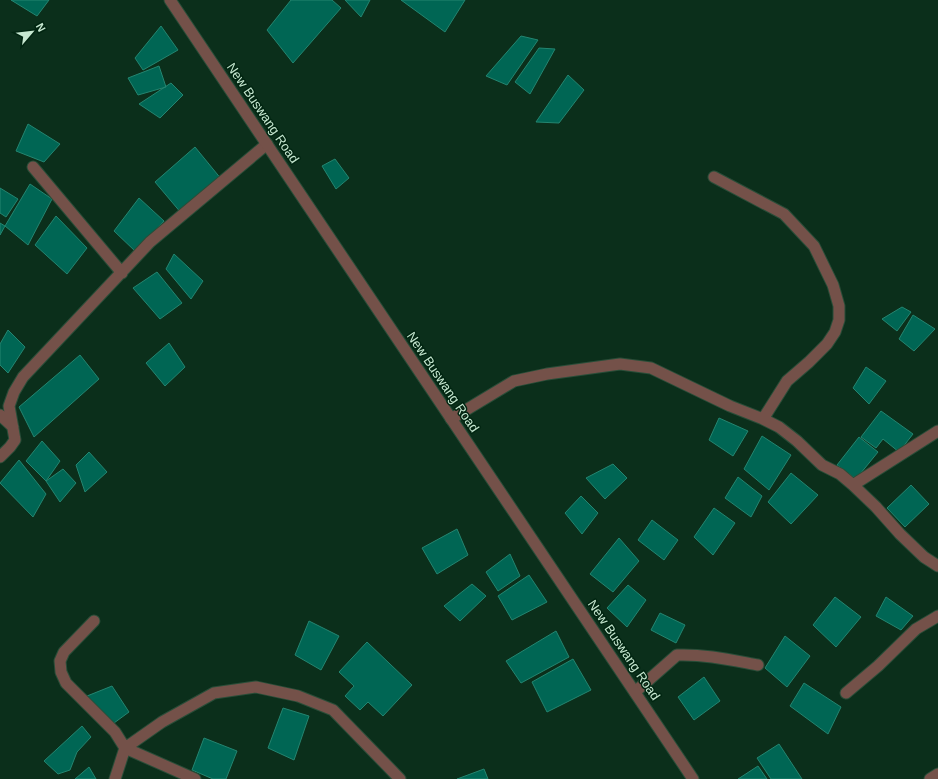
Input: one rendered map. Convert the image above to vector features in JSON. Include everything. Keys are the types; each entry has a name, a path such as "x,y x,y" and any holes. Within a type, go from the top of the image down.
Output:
{"street":[{"name":"New Buswang Road","path":"170,0 693,779"},
{"path":"0,457 16,440 9,406 14,392 23,377 150,242 267,144"},
{"path":"33,168 122,273"},
{"path":"714,178 784,214 814,246 833,285 839,306 839,320 835,332 827,344 787,381 763,419"},
{"path":"451,419 514,381 547,374 620,364 652,368 723,403 779,427 822,464 840,474 853,485 924,557 938,566"},
{"path":"0,415 13,427"},
{"path":"853,485 938,431"},
{"path":"846,693 878,666 916,629 938,616"},
{"path":"94,621 64,652 60,661 61,672 66,683 115,732 125,748 195,779"},
{"path":"636,692 677,654 711,656 758,665"},
{"path":"115,779 125,748 162,722 214,693 256,687 298,696 333,710 400,779"},
{"path":"930,779 938,774"}],"building":[{"path":"11,0 49,0 37,16"},
{"path":"291,0 332,0 341,8 293,63 267,30"},
{"path":"345,0 370,0 361,17"},
{"path":"401,0 465,0 445,32"},
{"path":"161,26 178,50 143,70 135,58"},
{"path":"521,36 538,40 507,85 486,76"},
{"path":"539,48 555,49 530,94 515,82"},
{"path":"159,66 166,87 138,95 128,78"},
{"path":"568,75 584,90 559,123 536,122"},
{"path":"171,83 183,95 160,118 139,104"},
{"path":"28,124 60,144 44,162 16,151"},
{"path":"195,147 222,180 182,214 155,182"},
{"path":"335,159 349,178 336,189 322,166"},
{"path":"30,184 52,199 28,245 5,226"},
{"path":"0,188 18,199 6,217 0,213"},
{"path":"139,198 164,221 136,252 114,231"},
{"path":"56,216 87,248 67,274 35,245"},
{"path":"0,223 5,226 0,235"},
{"path":"174,254 203,281 191,299 166,269"},
{"path":"157,272 182,303 160,319 133,288"},
{"path":"902,307 911,312 897,331 882,319"},
{"path":"913,315 935,329 914,351 899,339"},
{"path":"8,330 25,347 8,373 0,365 0,344"},
{"path":"169,343 185,367 165,386 146,363"},
{"path":"80,355 99,379 34,437 19,407"},
{"path":"866,367 886,381 869,404 853,388"},
{"path":"881,411 913,434 899,452 883,439 876,448 861,437"},
{"path":"719,418 748,431 733,456 709,440"},
{"path":"762,436 791,455 769,490 744,469"},
{"path":"859,437 878,452 856,479 837,465"},
{"path":"42,441 60,461 46,481 26,461"},
{"path":"89,452 107,472 85,492 76,465"},
{"path":"19,460 46,494 33,517 0,483"},
{"path":"613,464 627,478 605,499 586,478"},
{"path":"63,469 76,483 60,502 46,481"},
{"path":"791,473 818,495 791,524 768,502"},
{"path":"738,477 762,496 751,517 725,498"},
{"path":"911,485 929,504 905,527 887,508"},
{"path":"581,496 598,513 582,534 565,513"},
{"path":"714,508 735,523 713,555 694,537"},
{"path":"652,520 678,540 664,560 638,540"},
{"path":"457,529 468,555 437,574 422,548"},
{"path":"619,538 639,561 613,592 590,574"},
{"path":"510,554 520,576 498,591 486,572"},
{"path":"529,575 547,602 512,620 498,596"},
{"path":"472,584 486,596 460,621 444,606"},
{"path":"628,585 646,600 627,627 607,608"},
{"path":"835,597 861,617 836,647 813,625"},
{"path":"886,597 913,616 901,630 876,616"},
{"path":"660,613 685,625 676,643 651,630"},
{"path":"309,621 339,636 321,670 295,655"},
{"path":"556,631 569,657 521,683 506,661"},
{"path":"785,636 810,656 787,687 765,668"},
{"path":"367,642 412,685 383,716 368,702 360,710 345,696 354,686 339,672"},
{"path":"573,659 591,690 547,712 532,682"},
{"path":"704,677 720,701 694,720 678,697"},
{"path":"804,683 841,707 828,734 790,706"},
{"path":"112,686 129,712 114,723 87,696"},
{"path":"283,708 309,716 294,760 268,748"},
{"path":"82,726 91,737 77,752 70,770 58,774 44,761"},
{"path":"204,738 237,751 226,779 213,779 192,770"},
{"path":"779,744 802,779 771,779 757,758"},
{"path":"758,766 767,779 738,779"},
{"path":"89,767 96,779 75,779"},
{"path":"484,769 488,779 457,779"}]}
